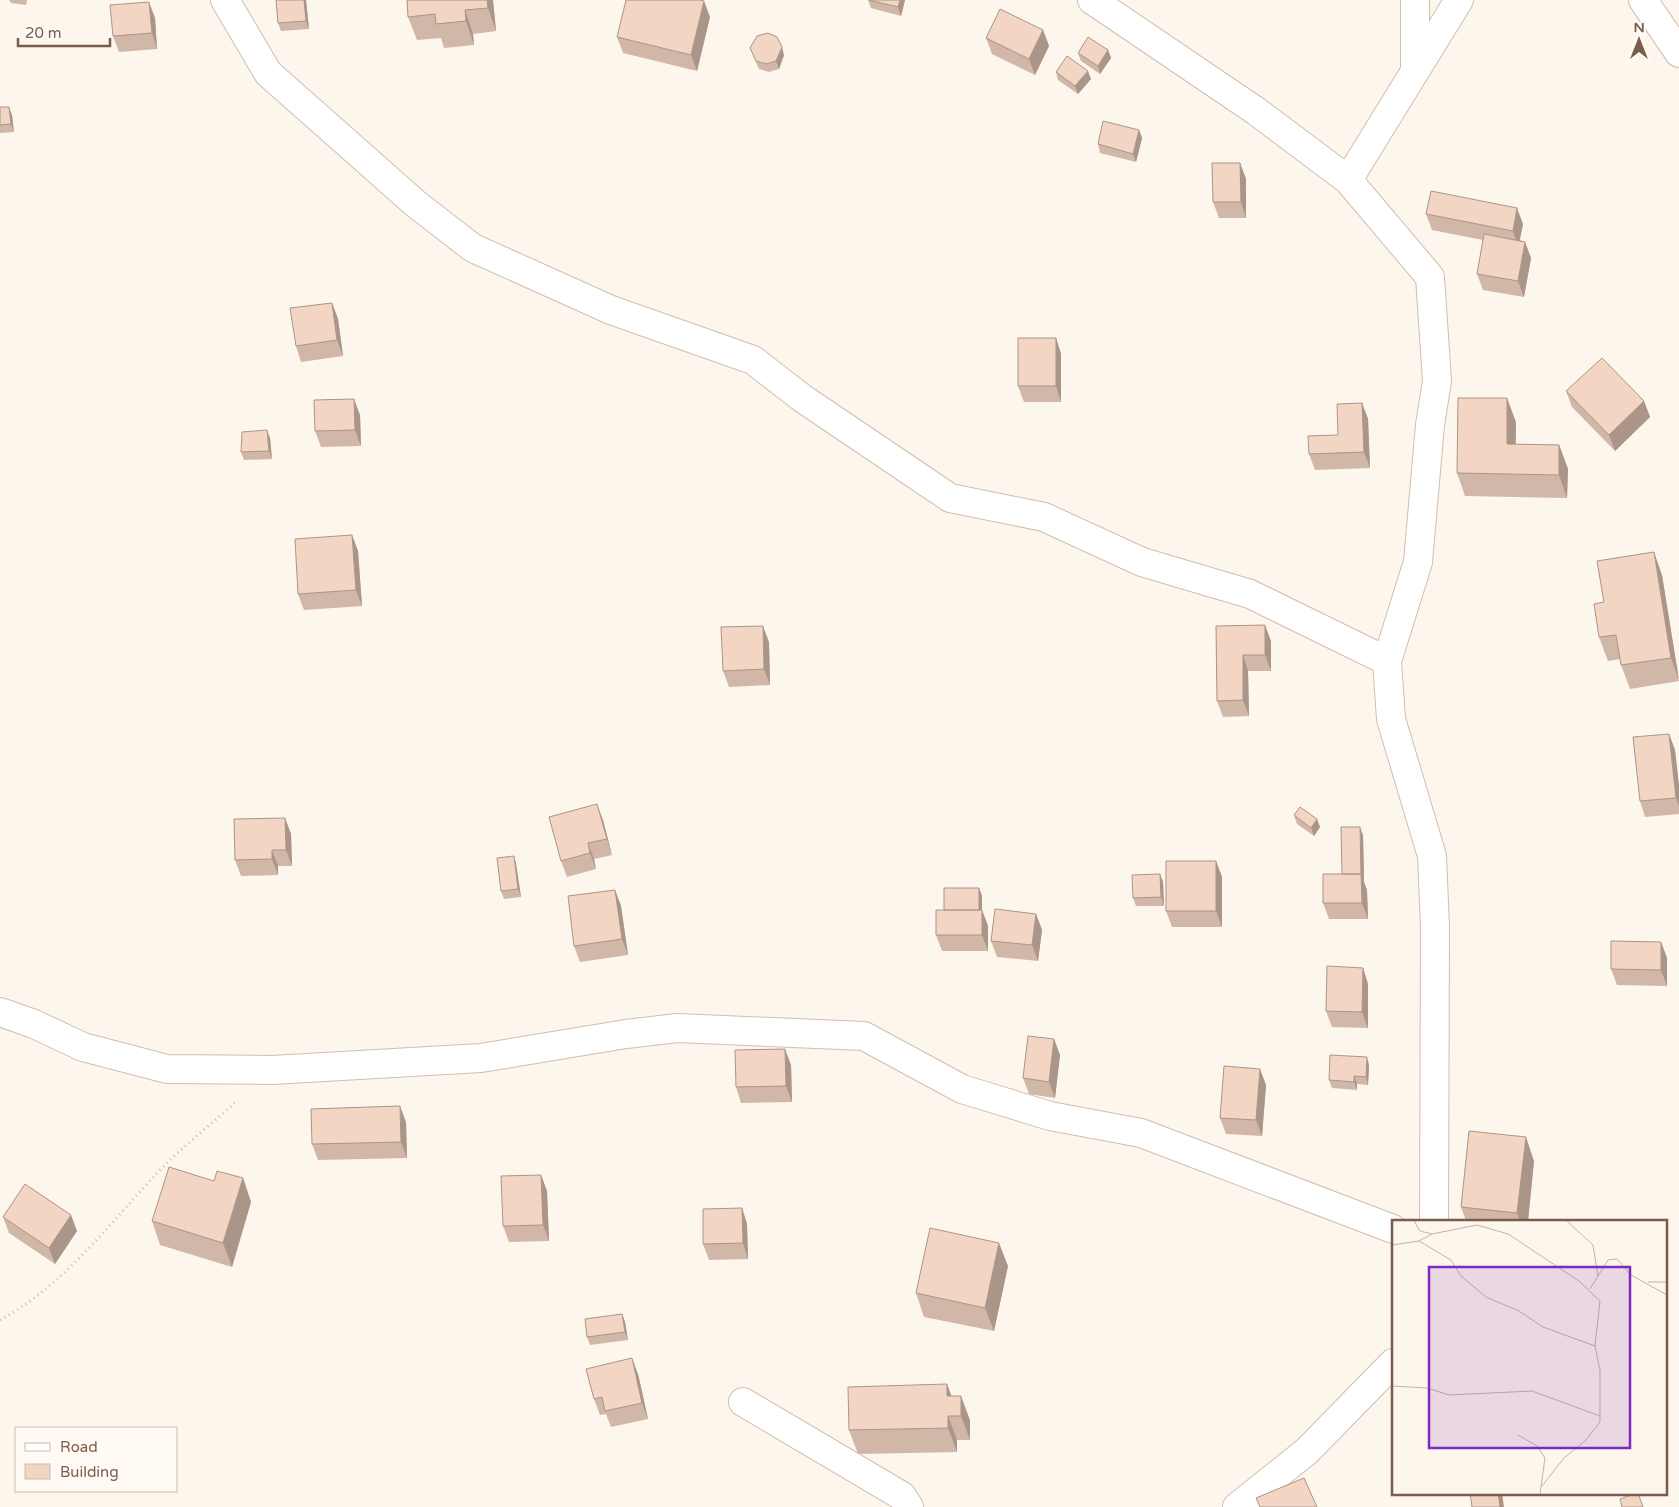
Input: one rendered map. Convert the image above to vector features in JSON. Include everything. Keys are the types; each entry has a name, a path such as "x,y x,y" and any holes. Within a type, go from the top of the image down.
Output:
{"street":[{"path":"225,0 268,73 416,204 473,248 611,310 753,360 802,398 950,498 1044,517 1142,562 1250,594 1387,661"},
{"path":"1092,0 1256,111 1348,180 1430,277 1437,381 1430,425 1418,562 1387,661 1391,719 1432,856 1435,927 1434,1220"},
{"path":"1415,0 1415,71"},
{"path":"1348,180 1458,0"},
{"path":"1643,0 1679,53"},
{"path":"0,1012 34,1024 83,1047 167,1069 272,1070 481,1058 626,1034 677,1028 864,1036 962,1090 1050,1116 1141,1133 1392,1228"},
{"path":"1237,1507 1307,1451 1392,1364"},
{"path":"743,1402 902,1496 909,1507"}],"path":[{"path":"0,1320 18,1310 70,1266 169,1162 272,1070"}],"building":[{"path":"276,0 304,0 306,21 278,23"},
{"path":"407,0 487,0 488,8 465,10 466,21 436,24 435,14 408,17"},
{"path":"626,0 704,1 691,55 617,37"},
{"path":"869,0 900,0 898,7"},
{"path":"149,2 152,33 113,36 110,5"},
{"path":"1000,9 1043,30 1029,59 986,38"},
{"path":"768,33 777,37 782,47 776,61 766,64 756,61 750,48 757,36"},
{"path":"1088,37 1108,50 1098,66 1078,53"},
{"path":"1067,56 1088,71 1075,86 1056,72"},
{"path":"0,107 9,107 11,124 0,125"},
{"path":"1103,121 1139,130 1133,154 1098,144"},
{"path":"1212,163 1240,163 1241,202 1213,202"},
{"path":"1431,191 1517,208 1513,231 1426,214"},
{"path":"1484,234 1525,242 1518,281 1477,274"},
{"path":"332,303 337,340 296,346 290,308"},
{"path":"1018,338 1056,338 1056,386 1018,386"},
{"path":"1602,358 1644,401 1609,435 1566,391"},
{"path":"1458,398 1507,398 1507,444 1559,445 1559,475 1457,473"},
{"path":"354,399 355,430 315,431 314,400"},
{"path":"1362,403 1364,452 1309,454 1308,436 1338,435 1337,404"},
{"path":"267,430 269,451 241,452 242,432"},
{"path":"352,535 356,590 298,594 295,539"},
{"path":"1654,552 1671,658 1621,665 1616,635 1599,637 1594,604 1604,602 1597,561"},
{"path":"1265,625 1265,655 1243,655 1243,700 1217,701 1216,626"},
{"path":"763,626 764,669 723,671 721,627"},
{"path":"1669,734 1676,798 1640,801 1633,737"},
{"path":"597,804 607,839 588,843 590,853 561,861 549,817"},
{"path":"1300,807 1317,819 1311,828 1294,815"},
{"path":"285,818 286,850 272,850 272,859 235,860 234,819"},
{"path":"1341,827 1360,827 1361,874 1342,874"},
{"path":"514,856 518,889 501,891 497,858"},
{"path":"1166,861 1216,861 1216,911 1166,911"},
{"path":"1160,874 1161,897 1133,898 1132,875"},
{"path":"1323,874 1361,874 1362,903 1323,903"},
{"path":"944,888 979,888 979,910 944,910"},
{"path":"615,890 622,939 574,946 568,896"},
{"path":"995,909 1036,914 1032,945 991,941"},
{"path":"936,910 982,910 982,935 936,935"},
{"path":"1611,941 1661,942 1661,970 1611,969"},
{"path":"1327,966 1363,968 1362,1012 1326,1011"},
{"path":"1028,1036 1054,1039 1049,1082 1023,1078"},
{"path":"785,1049 786,1086 736,1087 735,1050"},
{"path":"1330,1055 1367,1057 1366,1077 1354,1076 1354,1082 1329,1080"},
{"path":"1224,1066 1260,1069 1256,1120 1220,1118"},
{"path":"400,1106 401,1142 312,1144 311,1109"},
{"path":"1469,1131 1526,1137 1517,1213 1461,1207"},
{"path":"169,1167 214,1181 217,1171 243,1178 223,1243 152,1221"},
{"path":"541,1175 543,1225 503,1226 501,1176"},
{"path":"25,1184 71,1215 49,1248 3,1217"},
{"path":"742,1208 743,1243 703,1244 703,1209"},
{"path":"930,1228 999,1243 985,1308 916,1293"},
{"path":"622,1314 625,1332 587,1337 585,1319"},
{"path":"632,1358 642,1403 605,1411 602,1397 594,1399 586,1369"},
{"path":"947,1384 947,1396 961,1396 961,1416 948,1416 948,1428 849,1430 848,1387"},
{"path":"1304,1478 1317,1507 1260,1507 1256,1498"},
{"path":"1470,1494 1498,1494 1500,1507 1472,1507"},
{"path":"1638,1494 1643,1507 1622,1507 1620,1499"}]}
